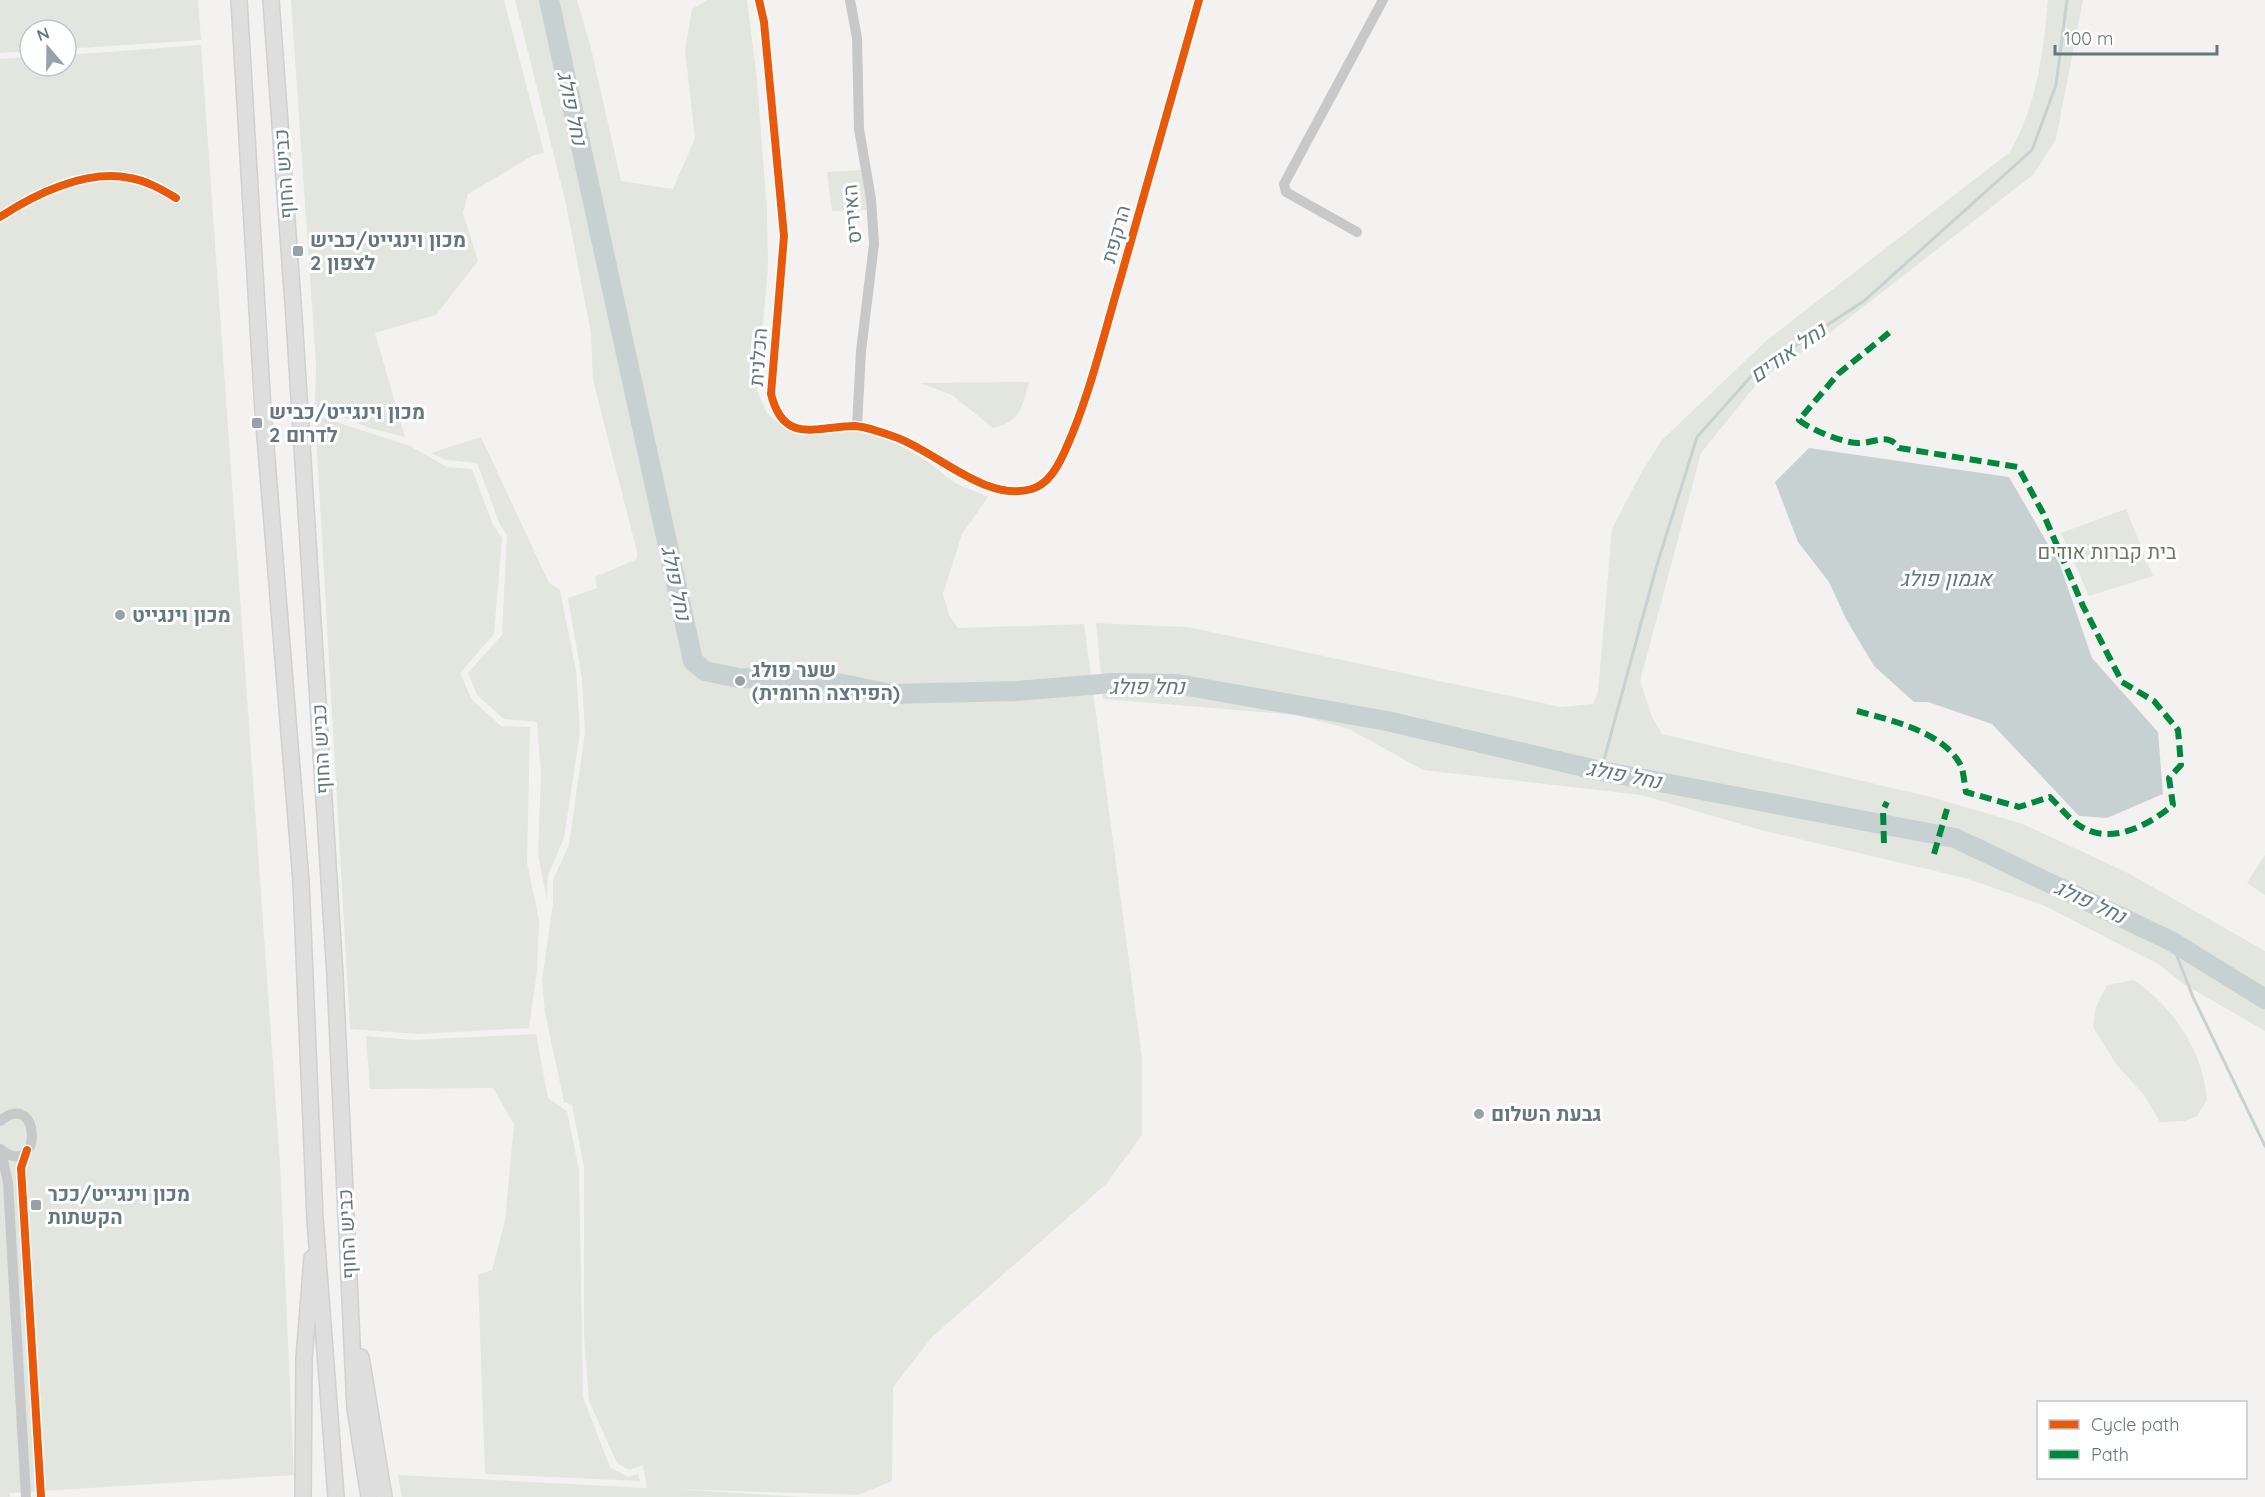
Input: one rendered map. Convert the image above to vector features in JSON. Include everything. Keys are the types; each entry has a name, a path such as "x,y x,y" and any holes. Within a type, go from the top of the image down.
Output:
{"highway":[{"name":"כביש החוף","path":"239,0 263,411 301,881 315,1220 328,1418 336,1497"},
{"name":"כביש החוף","path":"271,0 314,623 334,964 355,1408 369,1497"},
{"path":"303,1497 304,1359 315,1220"},
{"path":"348,1265 372,1435 384,1497"}],"street":[{"name":"הכלנית","path":"759,0 764,22 784,236 771,394 778,414 791,428 813,431 857,426 896,437 972,479 1006,491 1022,492 1036,488 1053,473"},
{"name":"האיריס","path":"850,0 857,38 859,129 874,223 873,259 861,351 857,426"},
{"name":"הרקפת","path":"1053,473 1070,440 1103,338 1199,0"},
{"path":"1357,232 1286,192 1284,184 1383,0"},
{"path":"0,217 37,194 88,179 128,177 154,185 176,198"},
{"path":"0,1121 15,1115 28,1121 33,1139 21,1168 41,1497"},
{"path":"0,1150 15,1155 27,1150"},
{"path":"0,1150 7,1176 26,1497"}],"green space":[{"path":"0,0 198,0 201,40 78,48 78,18 18,18 18,52 0,53"},
{"path":"291,0 504,0 544,153 534,155 468,194 463,213 478,261 436,315 375,333 405,437 370,428 315,406 316,364"},
{"path":"515,0 577,0 591,48 621,181 673,189 695,138 685,50 692,9 708,0 747,0 757,80 767,211 768,267 757,391 767,413 783,427 853,430 888,439 924,459 955,483 988,497 962,534 943,594 949,615 958,628 1084,624 1142,1058 1142,1135 1106,1184 932,1337 893,1387 892,1481 858,1495 676,1489 801,1497 402,1497 398,1475 647,1488 643,1465 629,1470 617,1463 589,1401 584,1336 584,1167 572,1105 564,1102 545,1013 542,980 553,903 553,880 569,845 585,732 582,679 568,598 597,588 595,577 637,559 637,552 593,380 591,333 566,204"},
{"path":"2048,0 2083,0 2056,139 2034,174 1831,332 1760,380 1701,453 1640,681 1652,717 1662,734 1931,797 2023,824 2128,873 2265,951 2265,1031 2182,983 2160,965 2043,905 1965,878 1761,830 1641,795 1423,770 1349,729 1297,715 1103,699 1096,623 1188,627 1561,707 1593,704 1598,692 1612,529 1641,473 1662,440 1767,340 2010,152 2033,97 2044,40"},
{"name":"מכון וינגייט","path":"201,45 280,1163 294,1475 10,1493 10,1497 0,1497 0,59 18,58 18,78 78,78 78,54"},
{"path":"861,170 869,210 832,211 827,172"},
{"path":"1029,382 1019,412 1009,422 993,428 952,395 920,383"},
{"path":"315,415 410,446 447,467 472,469 493,525 502,538 494,634 460,673 472,700 501,726 530,727 527,863 539,919 537,971 529,1028 418,1034 350,1029"},
{"path":"481,437 549,583 560,590 576,670 580,732 564,838 548,875 547,900 538,855 541,774 537,722 504,719 477,695 468,673 502,635 507,535 500,525 477,463 446,460 431,453"},
{"name":"בית קברות אודים","path":"2126,509 2153,576 2089,596 2061,533"},
{"path":"2265,855 2265,895 2247,883"},
{"path":"2134,980 2174,1017 2193,1048 2200,1065 2207,1100 2197,1116 2185,1121 2160,1122 2144,1095 2116,1064 2093,1027 2096,1007 2107,985"},
{"path":"536,1034 548,1098 567,1111 579,1170 583,1397 610,1467 628,1477 638,1474 640,1481 485,1474 478,1275 492,1270 505,1221 514,1124 493,1088 370,1089 366,1036 413,1040"}],"water":[{"name":"אגמון פולג","path":"1809,448 2009,477 2060,565 2092,658 2158,732 2163,794 2107,818 2079,816 1992,724 1928,702 1914,702 1874,666 1846,619 1829,582 1798,542 1775,482"}],"waterway":[{"name":"נחל פולג","path":"549,0 693,661 705,671 738,678 823,680 891,694 1016,691 1113,683 1177,684 1387,721 1601,771 1955,838 2171,941 2265,999"},
{"name":"נחל אודים","path":"1601,771 1656,568 1697,437 1755,372 1864,301 2032,150 2056,85 2067,0"},
{"path":"2171,941 2193,997 2265,1146"}],"marked path":[{"path":"1857,711 1914,728 1941,743 1960,764 1966,792 2019,807 2050,797 2076,823 2092,832 2104,834 2129,830 2153,820 2173,805 2169,778 2181,765 2178,730 2154,701 2122,682 2083,606 2043,513 2018,467 1899,448 1895,443 1886,439 1853,443 1837,439 1799,420 1838,374 1890,332"},
{"path":"1884,843 1883,810 1887,802"},
{"path":"1934,854 1947,809"}],"cycle path":[{"path":"759,0 764,22 784,236 771,394 777,410 784,421 804,430 855,426 886,434 911,444 979,482 997,489 1015,491 1038,487 1051,475 1064,453 1081,411 1199,0"},
{"path":"0,217 45,192 79,180 96,177 113,176 136,179 176,198"},
{"path":"27,1150 21,1168 41,1497"}],"place":[{"name":"מכון וינגייט/כביש 2 לצפון","path":"298,251"},
{"name":"מכון וינגייט/כביש 2 לדרום","path":"257,423"},
{"name":"מכון וינגייט","path":"120,615"},
{"name":"שער פולג (הפירצה הרומית)","path":"740,681"},
{"name":"גבעת השלום","path":"1479,1114"},
{"name":"מכון וינגייט/ככר הקשתות","path":"36,1205"}]}
